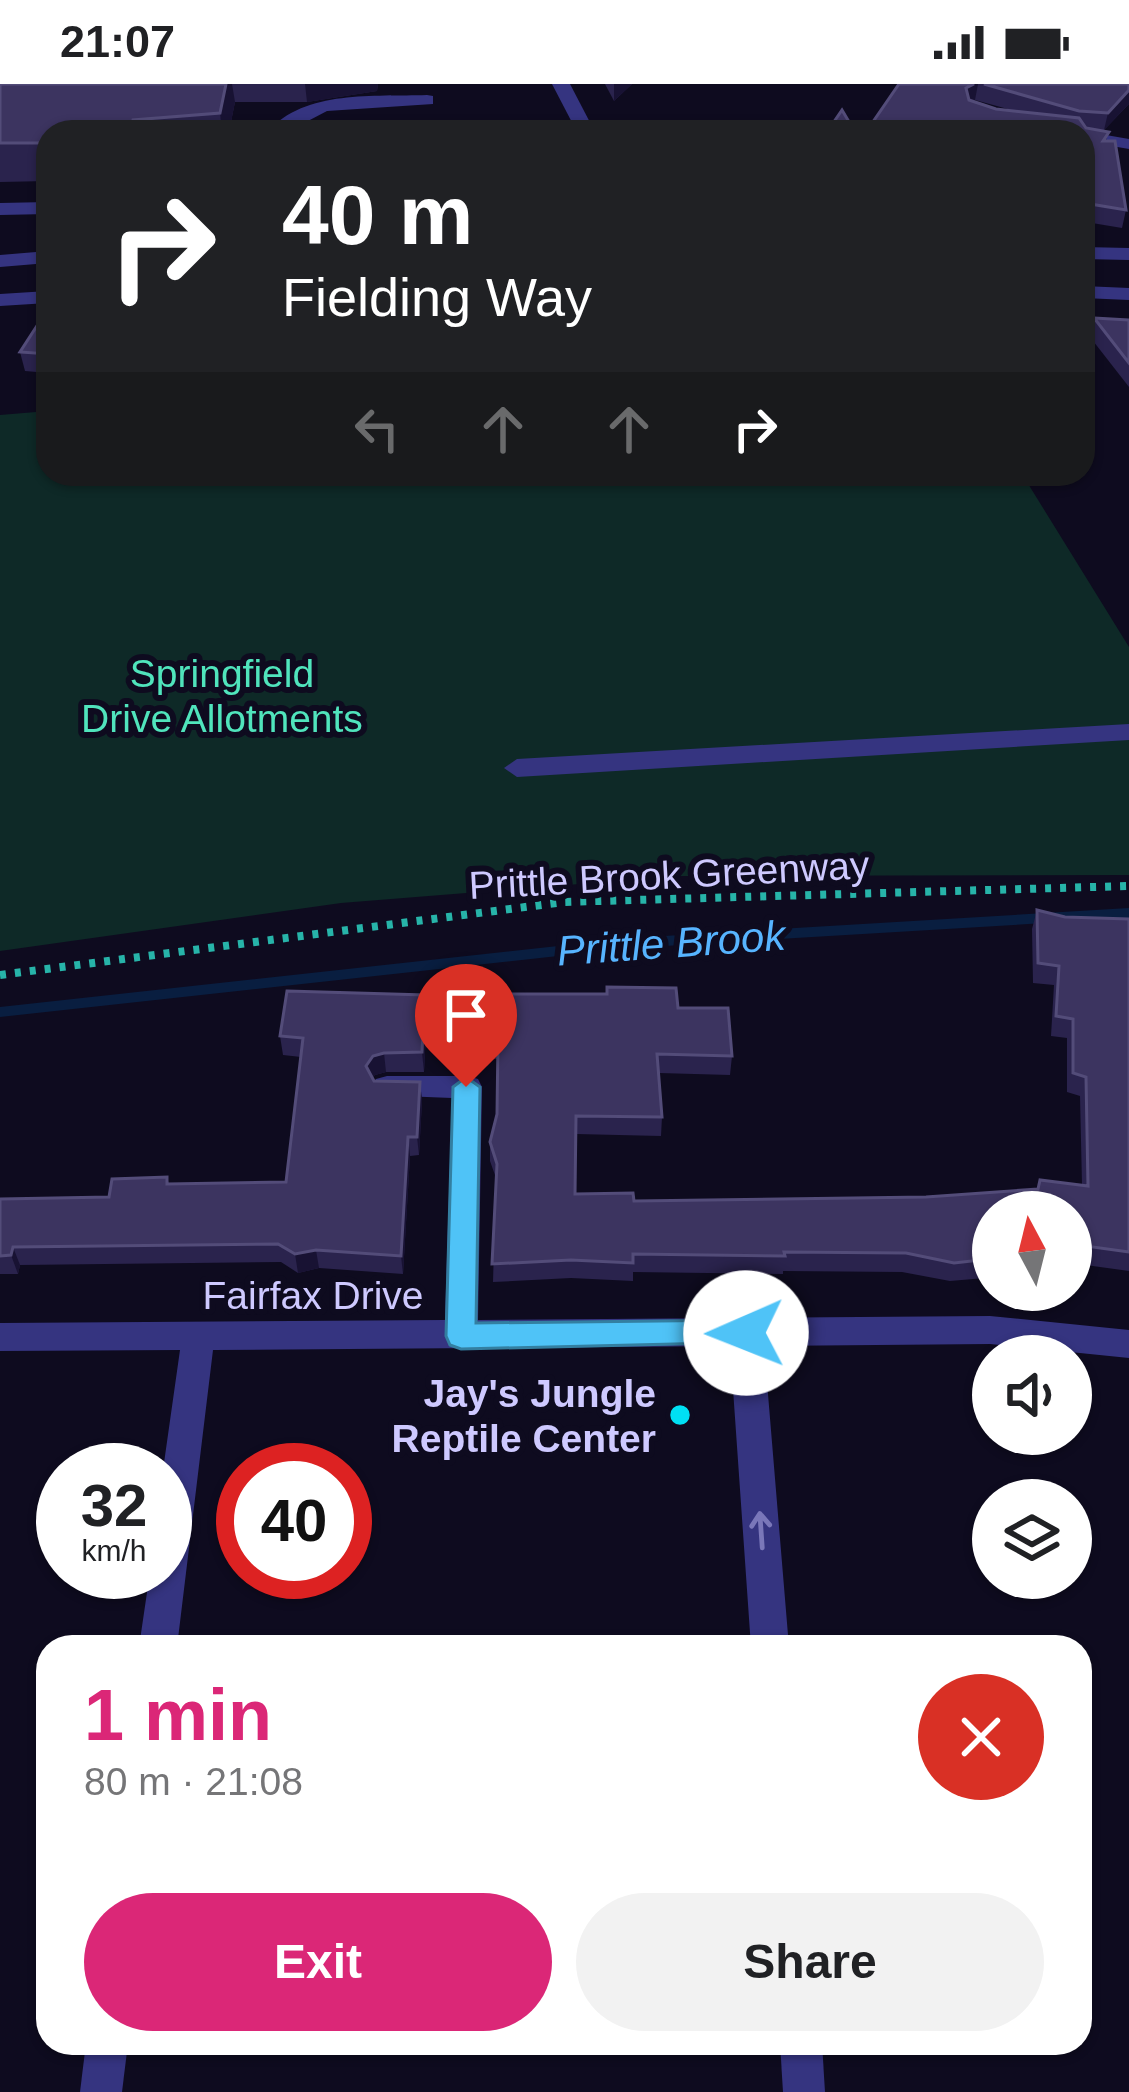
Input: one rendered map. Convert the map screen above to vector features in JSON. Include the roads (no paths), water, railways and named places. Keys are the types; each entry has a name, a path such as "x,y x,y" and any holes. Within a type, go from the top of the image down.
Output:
{"street":[{"path":"561,84 580,120"},
{"path":"287,120 321,108 427,100"},
{"path":"1095,138 1129,144"},
{"path":"0,209 36,208"},
{"path":"1095,253 1129,254"},
{"path":"0,261 36,258"},
{"path":"1095,293 1129,294"},
{"path":"0,300 36,297"},
{"path":"517,768 1129,732"},
{"path":"387,1087 466,1087 461,1336"},
{"name":"Fairfax Drive","path":"0,1337 991,1330 1129,1344"},
{"path":"746,1333 769,1635"},
{"path":"160,1635 198,1339"},
{"path":"101,2092 106,2055"},
{"path":"802,2055 805,2092"}],"waterway":[{"name":"Prittle Brook","path":"0,1012 631,943 1129,913"}],"place":[{"name":"Jay's Jungle Reptile Center","path":"680,1415"}],"park label":[{"name":"Springfield Drive Allotments","path":"222,696"}]}
